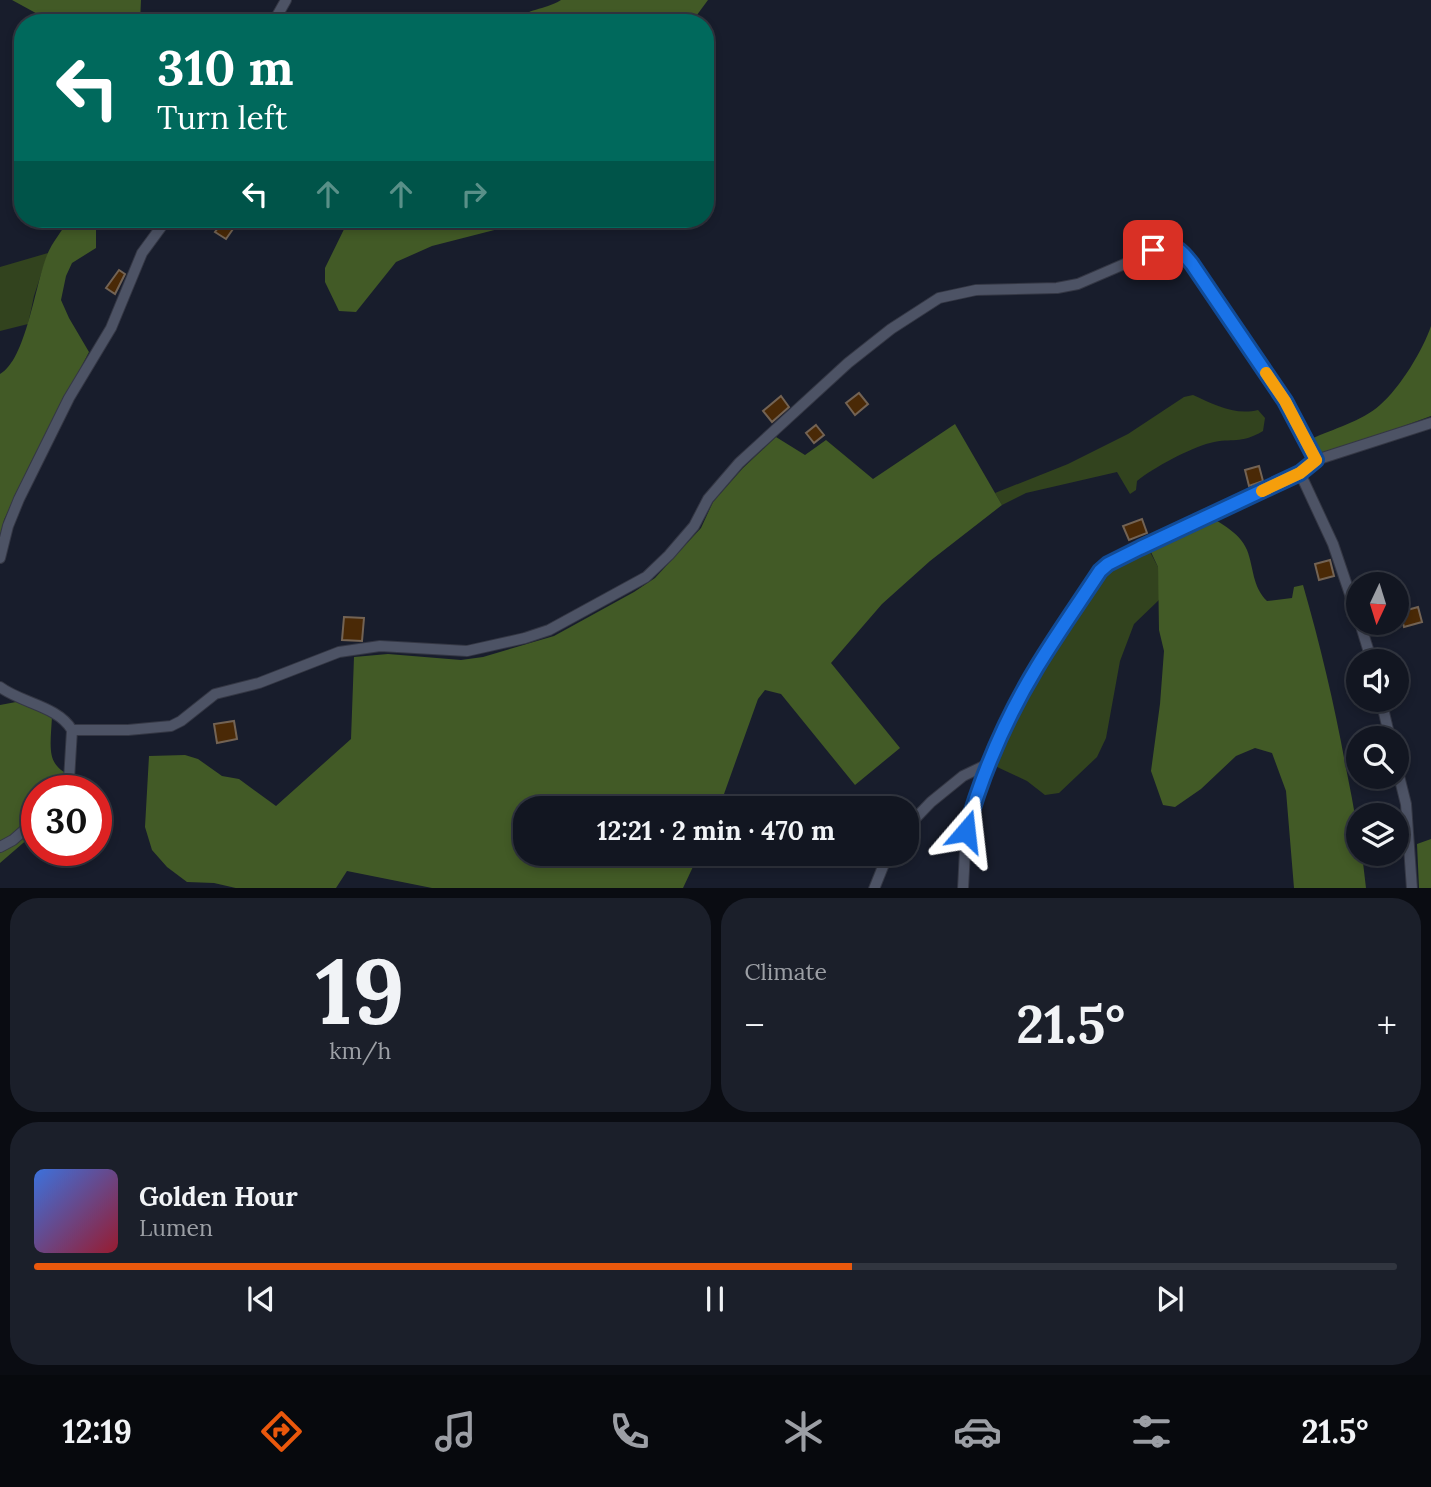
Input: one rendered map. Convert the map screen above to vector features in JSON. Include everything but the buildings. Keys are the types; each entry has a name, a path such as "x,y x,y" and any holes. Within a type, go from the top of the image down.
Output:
{"street":[{"path":"0,558 8,526 26,486 69,398 111,328 142,253 160,228"},
{"path":"72,730 128,730 171,726 215,694 259,683 339,652 380,646 467,651 549,630 646,577 694,526 708,499 739,463 848,363 939,298 976,290 1058,288 1078,284 1164,247 1181,251 1192,264 1285,401 1316,460"},
{"path":"963,888 966,831 988,764 1036,668 1100,571 1140,548 1300,473 1316,460 1431,423"},
{"path":"1300,473 1333,544 1346,582"},
{"path":"0,687 69,724 72,730 69,775"},
{"path":"0,701 20,698"},
{"path":"919,814 963,776 988,764"},
{"path":"1402,789 1406,804 1412,888"},
{"path":"0,847 21,833"},
{"path":"874,888 883,866"}],"green space":[{"path":"12,0 141,0 140,14 38,14"},
{"path":"561,0 708,0 698,14 525,14"},
{"path":"63,228 96,228 96,248 72,263 61,300 89,352 31,462 4,520 0,536 0,374 17,354 47,255"},
{"path":"345,228 502,228 432,246 396,262 356,312 339,311 325,282 325,268"},
{"path":"48,253 28,324 0,331 0,267"},
{"path":"1431,326 1431,416 1319,457 1311,439 1356,420 1380,405 1410,368"},
{"path":"1193,395 1233,410 1258,410 1265,418 1263,431 1242,439 1210,443 1182,454 1137,481 1136,490 1130,494 1117,472 1026,493 1002,505 995,493 1068,464 1128,434 1184,397"},
{"path":"955,424 1002,505 930,561 882,604 831,663 900,748 855,785 781,694 765,690 758,699 723,796 513,796 513,866 693,866 683,888 432,888 347,871 336,888 236,888 214,883 187,882 167,867 152,850 145,827 149,756 185,755 198,759 222,776 239,779 276,806 351,739 354,657 388,654 461,660 483,657 554,636 655,578 701,528 713,502 743,468 776,437 805,455 826,440 873,479"},
{"path":"1200,512 1227,527 1244,544 1256,583 1267,601 1292,598 1294,587 1303,585 1336,718 1346,768 1346,789 1350,789 1353,803 1346,803 1346,866 1363,866 1366,888 1294,888 1286,791 1272,753 1255,748 1236,756 1201,789 1175,807 1163,805 1151,771 1164,651 1159,630 1158,567 1144,537"},
{"path":"1149,550 1158,567 1160,599 1134,624 1120,661 1106,738 1097,757 1059,793 1045,795 1027,781 995,766 1030,693 1101,579 1109,569"},
{"path":"16,702 52,717 51,754 59,768 70,775 21,775 21,845 0,863 0,705"},
{"path":"1431,839 1431,888 1419,888 1417,844"}],"slow traffic":[{"path":"1262,491 1300,473 1316,460 1285,401 1266,373"}],"route":[{"path":"966,831 988,764 1006,726 1036,668 1100,571 1140,548 1300,473 1316,460 1285,401 1192,264 1181,251 1173,247 1153,250"}]}
